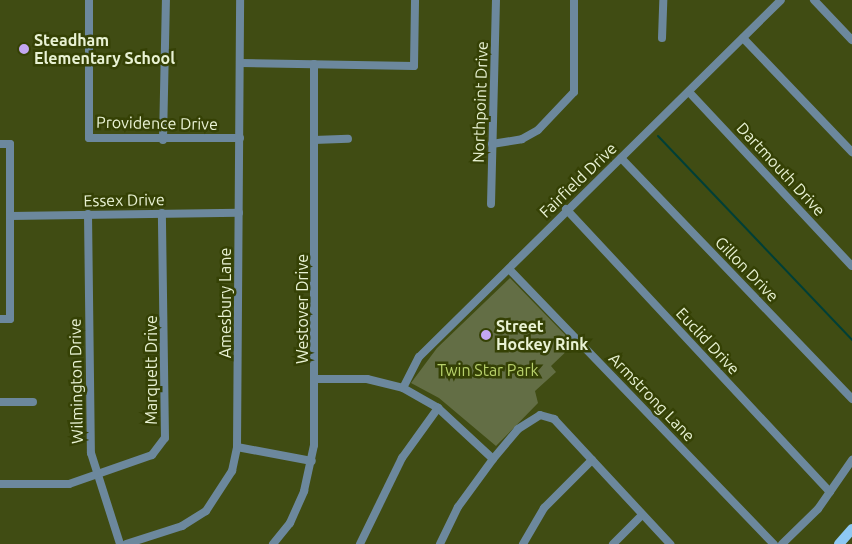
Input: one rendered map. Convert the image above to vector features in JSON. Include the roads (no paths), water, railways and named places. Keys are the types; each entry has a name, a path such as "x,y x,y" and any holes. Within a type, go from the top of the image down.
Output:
{"main road":[{"path":"838,544 851,530"}],"street":[{"name":"Providence Drive","path":"89,0 90,138 163,140 240,138"},
{"path":"163,140 166,0"},
{"name":"Amesbury Lane","path":"126,544 182,526 206,510 232,471 237,447 240,0"},
{"path":"241,63 414,66 415,0"},
{"name":"Northpoint Drive","path":"491,204 496,0"},
{"path":"492,144 522,139 538,130 574,92 574,0"},
{"path":"662,0 662,38"},
{"name":"Fairfield Drive","path":"403,388 419,357 509,269 566,209 621,158 782,0"},
{"path":"814,0 852,40"},
{"path":"744,38 852,152"},
{"name":"Westover Drive","path":"273,544 290,523 304,491 312,461 316,379 314,64"},
{"name":"Dartmouth Drive","path":"689,92 852,266"},
{"path":"314,140 348,139"},
{"path":"0,144 10,144 10,319 0,319"},
{"name":"Gillon Drive","path":"621,158 852,399"},
{"name":"Euclid Drive","path":"566,209 830,492"},
{"name":"Essex Drive","path":"10,216 239,213"},
{"name":"Wilmington Drive","path":"88,214 91,453 96,476 120,544"},
{"name":"Marquett Drive","path":"0,484 69,484 152,455 165,438 162,214"},
{"name":"Armstrong Lane","path":"509,269 774,544"},
{"path":"316,379 367,379 403,388 438,408 493,459"},
{"path":"0,402 33,402"},
{"path":"360,544 402,458 438,408"},
{"path":"440,544 458,507 493,459 534,416 547,415 592,460 670,544"},
{"path":"237,447 312,461"},
{"path":"523,544 544,508 592,460"},
{"path":"782,544 830,492 852,460"},
{"path":"613,544 642,515"}],"waterway":[{"path":"658,136 852,340"}],"place":[{"name":"Steadham Elementary School","path":"24,49"},
{"name":"Street Hockey Rink","path":"486,335"}],"park label":[{"name":"Twin Star Park","path":"488,370"}]}
